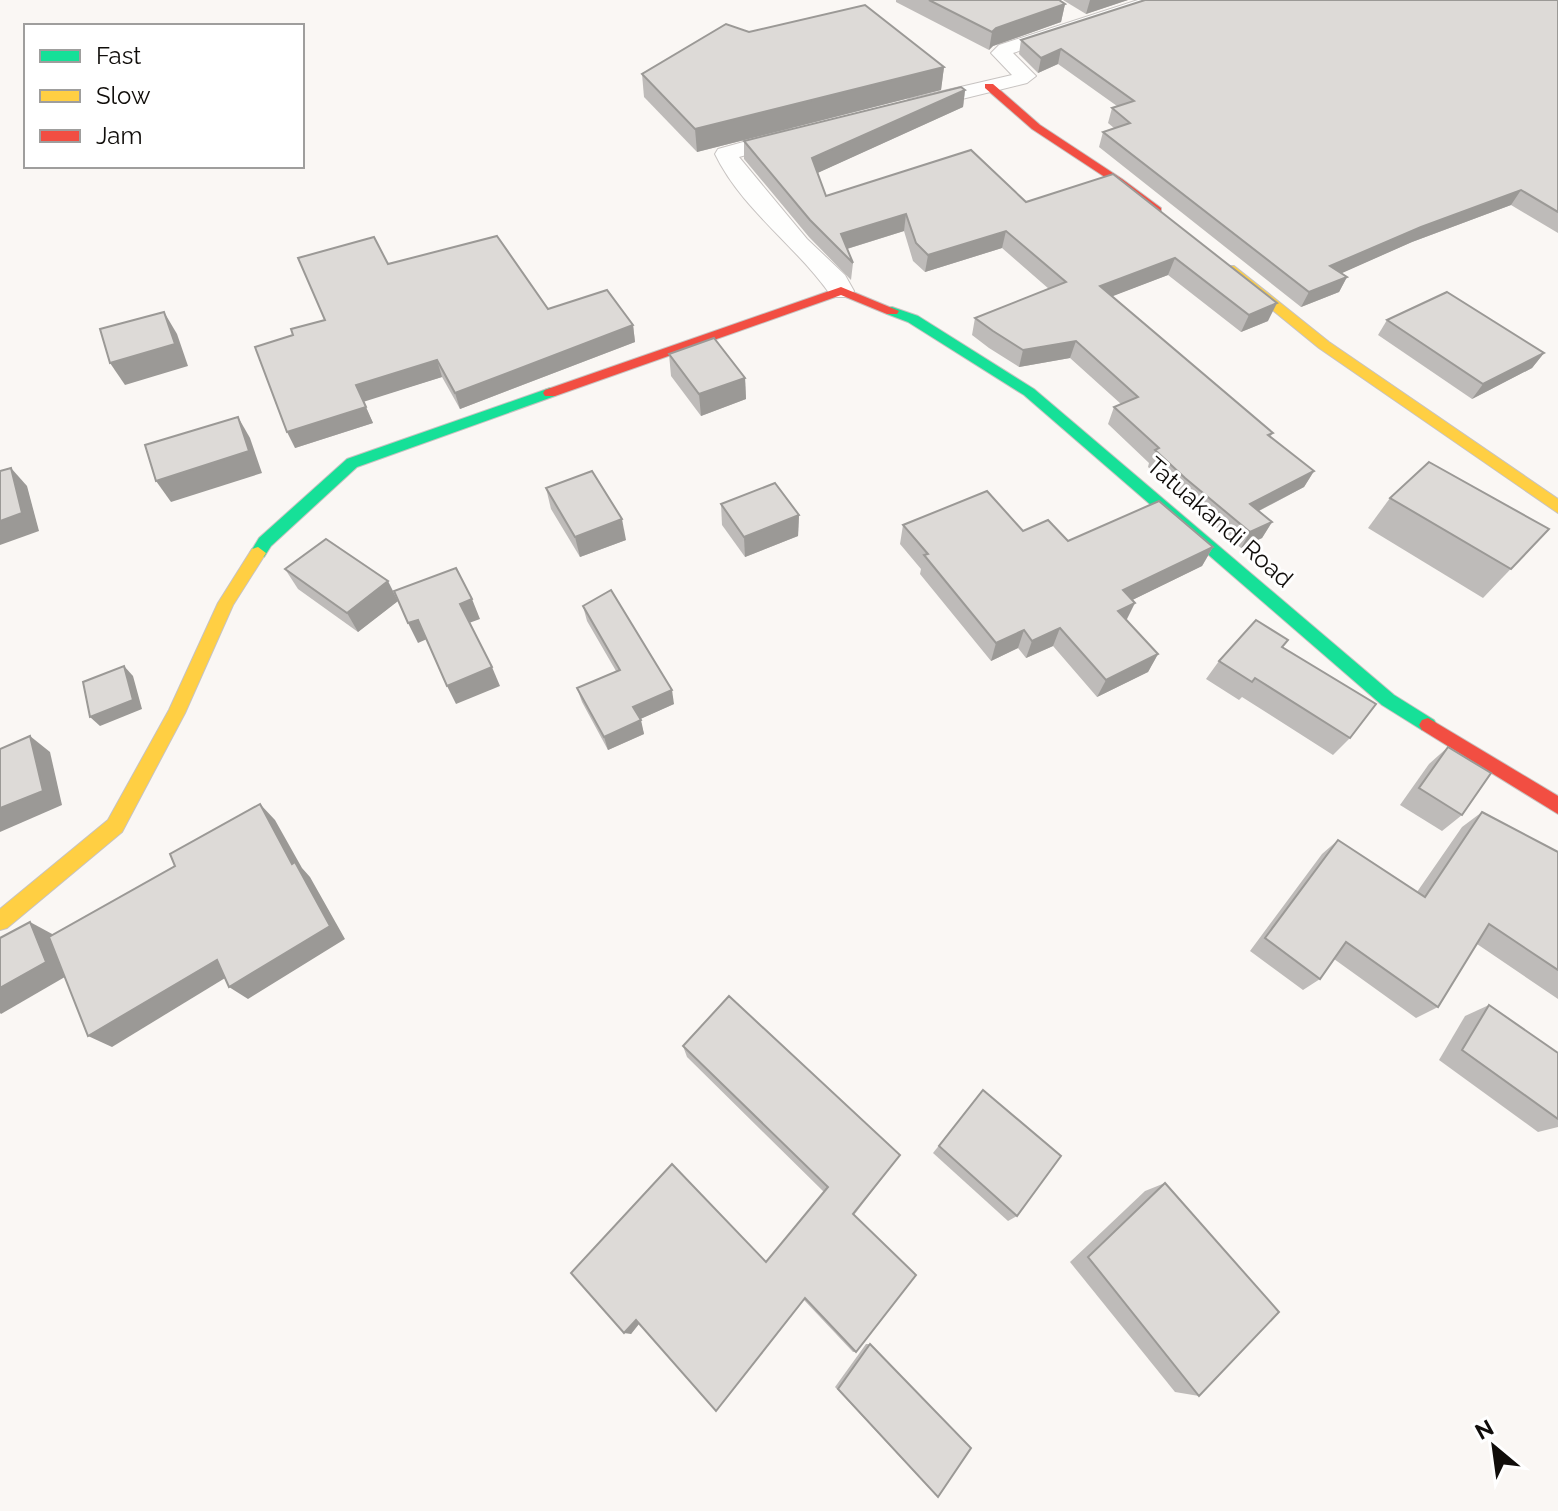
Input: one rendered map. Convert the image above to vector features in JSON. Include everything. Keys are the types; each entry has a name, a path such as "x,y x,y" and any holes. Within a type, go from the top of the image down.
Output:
{"street":[{"path":"893,110 1026,76 1001,53 1157,0"},
{"path":"1063,12 1084,24"},
{"path":"989,86 1036,127 1118,181 1174,225"},
{"path":"0,921 115,826 176,713 226,603 257,554 265,542 352,463 841,291 836,280 798,244 733,168 726,154 806,133"},
{"path":"1217,259 1324,345 1558,507"},
{"name":"Tatuakandi Road","path":"841,291 913,319 1029,392 1388,700 1558,806"}],"building":[{"path":"929,0 1059,0 1065,4 992,32"},
{"path":"1145,0 1558,0 1558,212 1521,190 1421,227 1330,266 1347,277 1309,292 1103,132 1130,123 1112,108 1134,101 1061,49 1041,58 1021,40"},
{"path":"865,5 944,67 695,129 642,74 726,24 749,32"},
{"path":"961,87 965,90 812,158 826,196 971,150 1026,202 1113,174 1277,303 1249,315 1175,258 1100,286 1273,433 1268,435 1314,471 1250,504 1272,522 1250,532 1185,478 1155,450 1159,448 1114,407 1138,397 1076,341 1023,350 975,318 1066,282 1006,231 928,255 916,243 906,214 841,234 853,263 810,220 744,141"},
{"path":"497,236 548,309 607,290 633,325 455,393 437,360 356,385 366,407 287,432 255,347 293,335 291,329 325,320 298,258 374,237 388,264"},
{"path":"1447,292 1544,353 1483,384 1387,320"},
{"path":"164,312 175,344 110,363 100,329"},
{"path":"714,338 745,378 699,394 669,354"},
{"path":"238,417 249,451 156,481 145,445"},
{"path":"1429,462 1549,529 1511,569 1390,498"},
{"path":"11,468 22,513 0,521 0,471"},
{"path":"592,471 622,519 575,537 546,488"},
{"path":"775,483 799,515 744,537 721,504"},
{"path":"987,491 1023,531 1048,520 1068,541 1159,501 1213,547 1123,590 1135,603 1118,611 1158,654 1106,680 1060,628 1032,641 1024,630 996,643 903,525"},
{"path":"326,539 388,581 347,613 285,569"},
{"path":"456,568 472,599 460,604 492,667 447,686 418,620 408,623 394,591"},
{"path":"611,590 672,690 633,707 641,720 604,737 577,688 620,670 583,606"},
{"path":"1256,620 1288,640 1282,647 1376,704 1350,738 1255,678 1252,682 1219,661"},
{"path":"124,666 133,700 90,717 83,682"},
{"path":"30,736 43,791 0,808 0,749"},
{"path":"1448,747 1491,773 1462,815 1419,788"},
{"path":"260,804 330,926 229,987 217,960 88,1036 49,937 175,866 170,854"},
{"path":"1482,812 1558,852 1558,970 1489,924 1438,1007 1346,942 1320,979 1265,938 1338,840 1425,897"},
{"path":"30,922 46,962 0,988 0,938"},
{"path":"729,996 900,1155 853,1214 916,1275 856,1352 805,1298 716,1411 636,1320 624,1333 571,1273 672,1164 766,1262 828,1187 683,1046"},
{"path":"1489,1005 1558,1053 1558,1119 1462,1050"},
{"path":"983,1090 1061,1156 1017,1216 939,1146"},
{"path":"1165,1183 1279,1312 1199,1396 1088,1257"},
{"path":"870,1344 971,1448 938,1497 838,1389"}],"traffic: fast":[{"path":"892,311 913,319 1029,392 1388,700 1428,725"},
{"path":"258,553 265,542 352,463 550,393"}],"traffic: slow":[{"path":"1230,269 1324,345 1558,507"},
{"path":"0,921 115,826 176,713 226,603 258,553"}],"traffic: jam":[{"path":"989,86 1036,127 1118,181 1157,211"},
{"path":"550,393 841,291 892,311"},
{"path":"1428,725 1558,806"}]}
